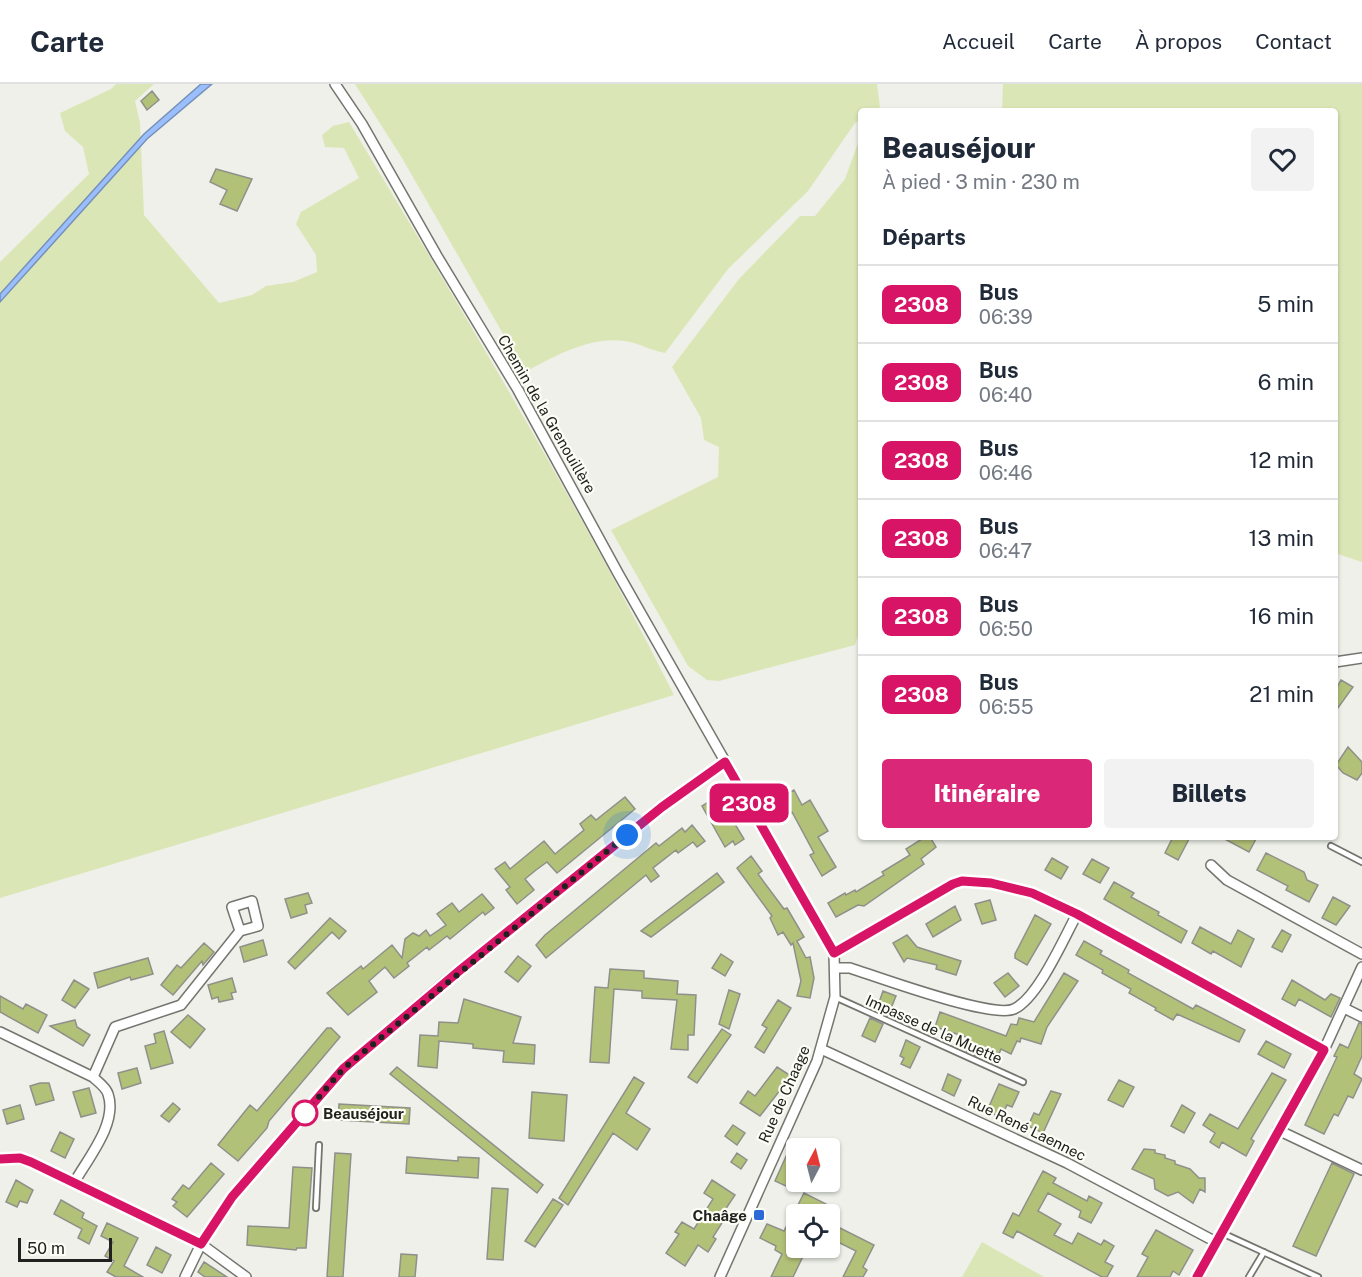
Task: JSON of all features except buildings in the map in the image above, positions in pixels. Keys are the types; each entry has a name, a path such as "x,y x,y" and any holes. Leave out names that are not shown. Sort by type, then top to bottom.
{"street":[{"name":"Chemin de la Grenouillère","path":"336,84 519,390 725,762"},
{"path":"1338,662 1362,658"},
{"name":"Rue de Chaage","path":"720,1277 821,1048 835,997 834,953 725,762"},
{"path":"185,1277 201,1244 232,1197 343,1069 459,971 662,807 725,762"},
{"path":"1210,864 1227,880 1362,954"},
{"path":"834,953 953,884 962,881 991,883 1032,893 1077,914 1324,1050"},
{"path":"835,968 850,968 987,1010 1013,1010 1031,995 1077,914"},
{"path":"93,1077 115,1027 181,1005 240,931"},
{"path":"1197,1277 1324,1050 1362,967"},
{"path":"1344,1008 1362,1017"},
{"path":"0,1032 93,1077 107,1092 110,1108 108,1123 74,1183"},
{"name":"Rue René Laennec","path":"821,1048 1067,1163 1216,1242"},
{"path":"1278,1130 1362,1170"},
{"path":"0,1159 20,1158 31,1162 201,1244 246,1277"}],"lane":[{"path":"1331,846 1362,862"},
{"name":"Impasse de la Muette","path":"835,997 1023,1082"},
{"path":"316,1208 319,1145"},
{"path":"1222,1232 1318,1277"},
{"path":"1249,1277 1264,1252"}],"green space":[{"path":"116,84 154,84 135,101 140,123 144,215 219,303 252,295 266,286 293,282 317,272 316,255 296,224 301,212 359,178 344,148 325,147 322,135 333,126 349,122 557,477 674,695 0,898 0,262 89,174 83,147 65,131 60,113 111,89"},
{"path":"355,84 877,84 880,107 858,108 858,121 808,191 728,269 665,353 634,343 606,340 563,352 525,372 402,158"},
{"path":"1003,84 1362,84 1362,562 1338,554 1338,108 1002,108"},
{"path":"858,143 858,636 855,645 719,681 707,680 688,666 611,530 718,477 719,447 704,440 701,418 672,367 739,279 800,216 815,216 845,179"},
{"path":"982,1242 1044,1277 962,1277"}],"water":[{"path":"201,84 212,84 147,139 0,302 0,294 144,134"}],"bus line":[{"name":"2308","path":"0,1159 20,1158 31,1162 201,1244 232,1197 343,1069 459,971 662,807 725,762 764,826 834,953 953,884 962,881 991,883 1032,893 1077,914 1324,1050 1197,1277"}],"place":[{"name":"Beauséjour","path":"305,1113"},
{"name":"Chaâge","path":"759,1215"}],"route":[{"path":"305,1113 343,1069 459,971 627,835"}]}
